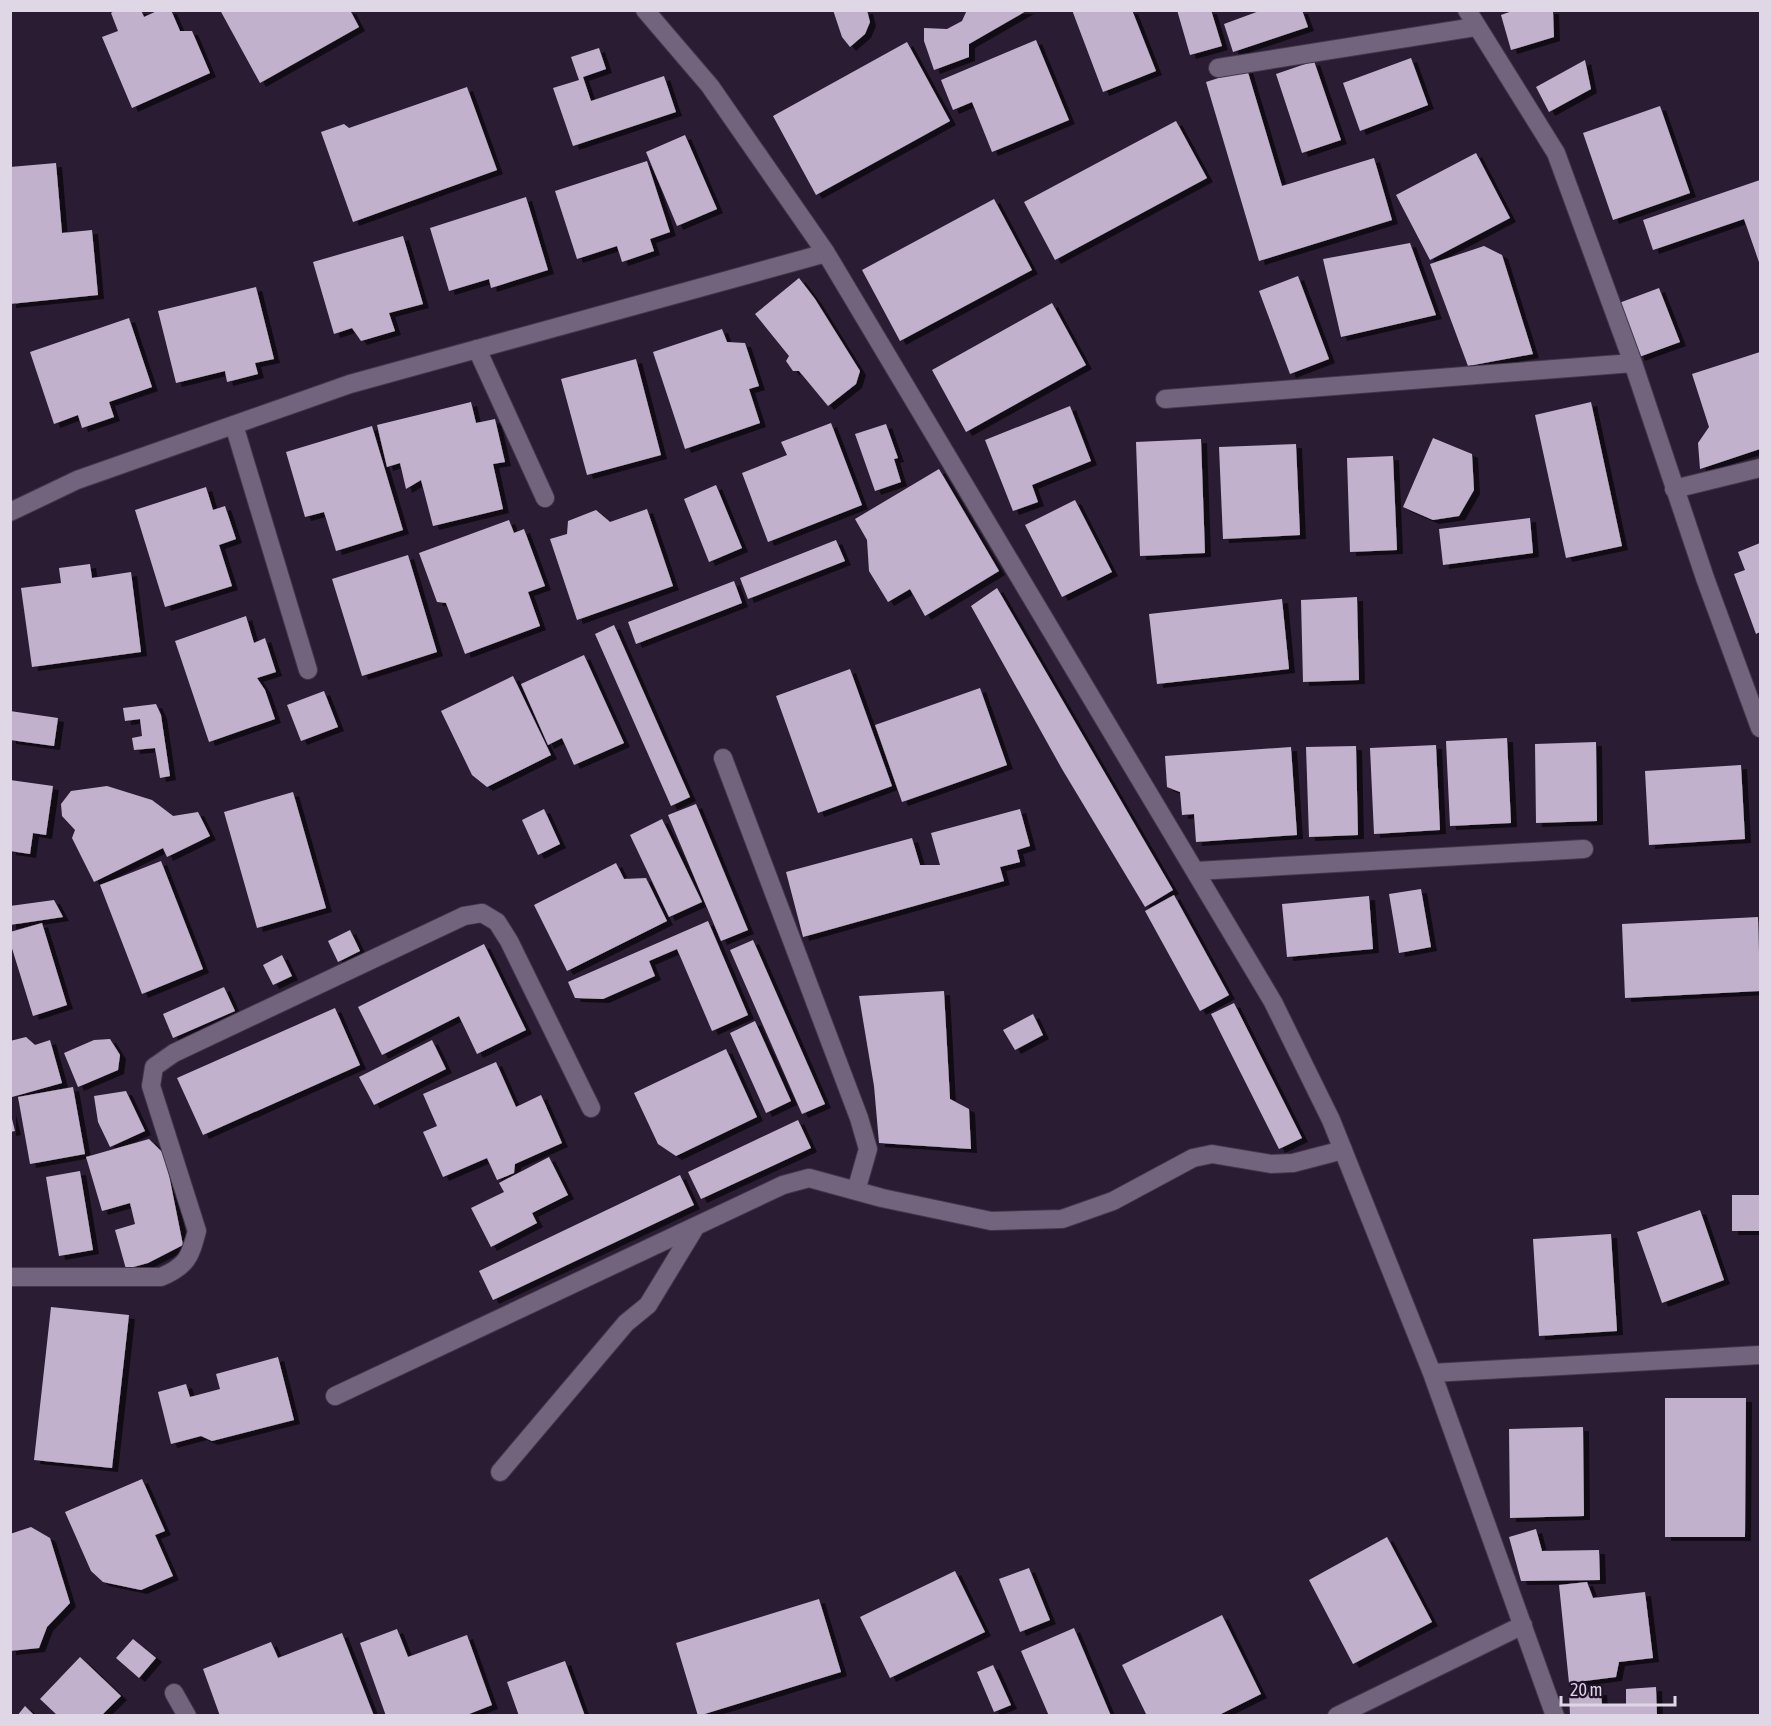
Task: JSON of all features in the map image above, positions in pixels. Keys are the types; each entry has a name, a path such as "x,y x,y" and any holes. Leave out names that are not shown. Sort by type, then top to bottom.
{"street":[{"path":"645,10 716,95 826,253 1273,1002 1343,1150 1432,1373 1555,1716"},
{"path":"1218,68 1471,19 1556,153 1633,363 1674,489 1761,728"},
{"path":"10,512 77,480 350,384 826,253"},
{"path":"477,349 545,498"},
{"path":"1166,399 1633,363"},
{"path":"234,425 308,670"},
{"path":"1674,489 1761,468"},
{"path":"723,758 859,1118 868,1149 855,1191"},
{"path":"1196,871 1584,849"},
{"path":"10,1277 161,1277 179,1269 191,1252 197,1230 186,1189 150,1086 154,1067 174,1053 464,916 482,913 496,922 509,942 591,1108"},
{"path":"335,1396 783,1185 809,1178 855,1191 991,1221 1062,1219 1113,1201 1193,1158 1212,1154 1271,1164 1293,1163 1343,1150"},
{"path":"500,1472 626,1323 648,1305 696,1226"},
{"path":"1432,1373 1761,1355"},
{"path":"1337,1716 1523,1625"},
{"path":"174,1693 187,1716"}],"building":[{"path":"116,10 141,10 144,17 159,10 171,10 180,31 192,31 210,73 132,108 102,37 118,31 111,13"},
{"path":"220,10 350,10 359,27 260,83"},
{"path":"833,10 867,10 870,22 865,34 850,47 842,37"},
{"path":"967,10 1028,10 969,44 969,57 934,70 924,41 924,28 947,29 962,21"},
{"path":"1072,10 1132,10 1156,71 1103,92"},
{"path":"1177,10 1211,10 1222,46 1190,55"},
{"path":"1262,10 1302,10 1308,27 1233,52 1224,24"},
{"path":"1515,10 1553,10 1554,37 1511,50 1501,15"},
{"path":"1036,40 1069,120 992,152 972,102 953,110 941,80"},
{"path":"907,42 950,121 816,195 773,116"},
{"path":"599,48 606,69 583,77 591,101 664,76 676,112 573,146 553,88 579,80 571,57"},
{"path":"1411,58 1428,105 1360,131 1343,83"},
{"path":"1585,60 1591,89 1549,112 1536,87"},
{"path":"1314,61 1341,140 1302,153 1276,74"},
{"path":"1247,69 1282,186 1374,158 1392,220 1259,261 1206,82"},
{"path":"467,87 497,170 353,222 321,132 344,124 349,128"},
{"path":"1660,106 1690,193 1613,220 1583,133"},
{"path":"1176,121 1207,178 1055,260 1024,202"},
{"path":"685,135 717,209 677,226 646,152"},
{"path":"1476,153 1510,218 1430,260 1396,195"},
{"path":"647,161 670,232 650,239 654,251 622,262 617,246 577,259 555,191"},
{"path":"56,163 62,233 92,230 98,295 10,304 10,167"},
{"path":"1760,180 1760,265 1744,219 1653,250 1643,220"},
{"path":"526,197 548,270 491,288 489,279 449,291 430,228"},
{"path":"994,199 1032,270 900,341 862,270"},
{"path":"403,236 423,304 389,313 395,331 361,341 352,328 334,334 313,262"},
{"path":"1410,243 1436,315 1341,337 1323,259"},
{"path":"1484,246 1502,255 1533,354 1468,366 1430,264"},
{"path":"1298,276 1329,359 1290,374 1259,291"},
{"path":"799,278 815,299 860,371 856,384 828,406 799,371 793,371 786,361 789,356 755,314"},
{"path":"256,287 274,359 255,363 258,374 227,382 225,371 176,383 158,311"},
{"path":"1659,288 1680,342 1639,357 1619,303"},
{"path":"1052,303 1086,365 966,432 932,370"},
{"path":"129,318 152,387 109,402 114,417 82,428 78,415 54,424 30,352"},
{"path":"722,329 727,342 745,343 759,386 749,389 760,423 685,449 653,352"},
{"path":"1760,352 1760,449 1700,469 1698,443 1709,427 1692,374"},
{"path":"636,359 661,455 587,475 561,379"},
{"path":"471,402 476,423 495,419 505,462 493,464 503,509 433,526 421,480 406,489 400,463 387,467 377,425"},
{"path":"1591,402 1622,546 1566,558 1535,415"},
{"path":"1070,406 1091,461 1032,485 1038,502 1013,511 985,440"},
{"path":"831,423 862,505 768,542 742,473 787,455 781,442"},
{"path":"886,424 898,458 894,459 901,482 875,491 855,434"},
{"path":"372,426 403,530 336,551 324,512 305,517 286,452"},
{"path":"1433,438 1472,454 1474,490 1459,516 1433,520 1403,507"},
{"path":"1201,439 1205,553 1140,556 1136,442"},
{"path":"1296,444 1300,535 1223,539 1219,447"},
{"path":"1393,456 1397,550 1350,552 1347,458"},
{"path":"939,469 999,571 925,616 910,589 888,602 869,571 867,540 855,519"},
{"path":"716,485 742,548 709,562 684,499"},
{"path":"206,487 213,510 225,506 236,539 219,545 232,586 165,607 135,510"},
{"path":"1075,500 1112,572 1062,597 1025,525"},
{"path":"647,509 673,586 577,620 550,539 567,534 568,521 596,510 610,522"},
{"path":"1530,518 1533,553 1443,565 1439,529"},
{"path":"509,520 514,533 524,529 545,586 528,592 540,626 465,654 446,603 437,602 419,553"},
{"path":"836,540 845,561 748,599 740,578"},
{"path":"1760,543 1760,632 1756,634 1734,574 1745,570 1738,552"},
{"path":"408,555 437,652 362,676 332,579"},
{"path":"90,564 92,578 131,572 141,652 32,667 21,588 61,583 59,568"},
{"path":"734,581 742,603 636,644 628,622"},
{"path":"997,588 1173,890 1145,907 1062,769 971,606"},
{"path":"1357,597 1359,680 1303,682 1301,600"},
{"path":"1282,599 1289,669 1157,684 1149,614"},
{"path":"246,616 254,643 265,638 276,672 257,678 265,690 275,719 209,742 175,641"},
{"path":"614,625 690,797 671,806 595,634"},
{"path":"584,655 624,743 574,765 562,738 548,745 521,684"},
{"path":"850,669 892,786 818,813 776,696"},
{"path":"513,676 551,755 487,787 472,775 441,711"},
{"path":"980,688 1007,765 902,802 875,725"},
{"path":"324,691 338,727 301,741 287,705"},
{"path":"156,704 161,715 170,776 160,778 155,748 134,750 132,738 142,736 140,719 125,721 123,708"},
{"path":"10,711 58,718 54,746 10,740"},
{"path":"1507,738 1511,823 1450,826 1446,741"},
{"path":"1596,742 1597,821 1536,823 1535,744"},
{"path":"1436,745 1440,830 1374,834 1370,748"},
{"path":"1356,746 1358,835 1309,837 1306,747"},
{"path":"1291,747 1297,835 1196,842 1194,814 1182,815 1180,792 1167,787 1165,756"},
{"path":"1741,765 1745,839 1649,845 1645,771"},
{"path":"10,780 53,786 46,835 33,833 30,854 10,851"},
{"path":"107,786 152,800 173,816 198,812 210,836 167,857 163,848 94,882 72,838 75,830 62,816 61,804 71,791"},
{"path":"293,792 326,908 257,928 224,812"},
{"path":"696,804 748,930 721,941 668,815"},
{"path":"544,809 560,844 538,855 522,820"},
{"path":"1020,809 1030,846 1017,850 1020,862 1000,867 1004,881 803,937 786,872 912,838 920,865 940,865 931,833"},
{"path":"662,819 702,902 669,917 630,835"},
{"path":"161,861 203,969 142,994 100,885"},
{"path":"616,863 624,879 646,878 667,921 567,971 534,905"},
{"path":"1421,889 1431,947 1399,953 1389,894"},
{"path":"1174,895 1229,995 1200,1011 1145,911"},
{"path":"1369,896 1373,949 1287,957 1282,904"},
{"path":"54,900 63,917 10,925 10,906"},
{"path":"1758,917 1760,991 1625,998 1622,924"},
{"path":"708,921 748,1015 712,1031 677,949 649,961 655,976 603,999 575,998 568,982"},
{"path":"42,923 67,1005 33,1016 10,942 10,932"},
{"path":"350,930 360,951 338,962 328,941"},
{"path":"753,940 825,1104 802,1114 730,950"},
{"path":"484,944 526,1030 477,1054 459,1016 382,1055 358,1007"},
{"path":"282,955 292,976 273,985 263,965"},
{"path":"224,987 235,1011 173,1038 163,1014"},
{"path":"944,991 950,1099 969,1109 971,1149 879,1143 874,1086 859,996"},
{"path":"1234,1003 1302,1138 1279,1149 1211,1014"},
{"path":"335,1008 360,1065 203,1135 177,1078"},
{"path":"1033,1014 1043,1035 1015,1050 1003,1030"},
{"path":"755,1021 791,1101 766,1113 730,1033"},
{"path":"26,1037 35,1045 50,1040 62,1083 12,1097 10,1041"},
{"path":"110,1039 120,1055 118,1070 78,1087 64,1053 94,1040"},
{"path":"432,1040 446,1069 374,1105 359,1077"},
{"path":"726,1049 757,1117 676,1156 658,1144 634,1093"},
{"path":"496,1062 516,1107 541,1095 562,1143 515,1164 514,1173 497,1180 487,1158 443,1177 423,1132 437,1126 423,1094"},
{"path":"73,1087 85,1154 30,1164 18,1097"},
{"path":"126,1091 145,1131 110,1147 98,1122 94,1096"},
{"path":"10,1111 15,1131 10,1132"},
{"path":"798,1120 811,1148 701,1199 688,1172"},
{"path":"149,1139 165,1155 183,1245 148,1263 126,1269 115,1230 135,1224 130,1203 102,1211 86,1157"},
{"path":"549,1157 568,1195 532,1213 537,1223 491,1247 471,1208 504,1192 499,1183"},
{"path":"80,1171 93,1250 59,1256 46,1177"},
{"path":"680,1175 694,1205 493,1300 479,1271"},
{"path":"1732,1195 1760,1195 1760,1231 1732,1231"},
{"path":"1700,1210 1724,1280 1662,1303 1637,1232"},
{"path":"1611,1234 1617,1331 1539,1336 1533,1239"},
{"path":"51,1307 129,1315 112,1468 34,1460"},
{"path":"278,1357 294,1420 212,1441 201,1436 171,1444 158,1392 186,1384 190,1397 220,1389 216,1374"},
{"path":"1665,1398 1746,1398 1745,1537 1665,1537"},
{"path":"1583,1427 1584,1516 1510,1518 1509,1429"},
{"path":"142,1479 165,1531 155,1535 173,1576 141,1590 103,1582 91,1571 65,1512"},
{"path":"31,1527 50,1538 70,1603 47,1627 39,1648 10,1651 10,1534"},
{"path":"1536,1529 1542,1551 1599,1550 1600,1580 1521,1581 1509,1537"},
{"path":"1387,1537 1432,1622 1353,1664 1309,1580"},
{"path":"1029,1568 1050,1620 1020,1632 999,1579"},
{"path":"955,1571 985,1632 890,1678 860,1617"},
{"path":"1587,1582 1593,1598 1645,1592 1653,1658 1619,1662 1616,1677 1569,1683 1559,1585"},
{"path":"819,1599 841,1672 698,1716 676,1643"},
{"path":"1222,1615 1261,1694 1217,1716 1147,1716 1122,1665"},
{"path":"1074,1628 1111,1716 1049,1716 1021,1651"},
{"path":"397,1629 408,1657 467,1635 492,1705 464,1716 386,1716 360,1643"},
{"path":"342,1633 374,1716 220,1716 203,1669 271,1642 278,1658"},
{"path":"133,1639 156,1658 139,1678 116,1658"},
{"path":"80,1657 121,1696 101,1716 58,1716 40,1699"},
{"path":"565,1661 585,1716 519,1716 507,1682"},
{"path":"993,1665 1011,1705 994,1712 977,1672"},
{"path":"1656,1687 1657,1716 1570,1716 1569,1693 1601,1691 1602,1705 1626,1704 1626,1689"},
{"path":"25,1706 35,1716 17,1716"}]}
